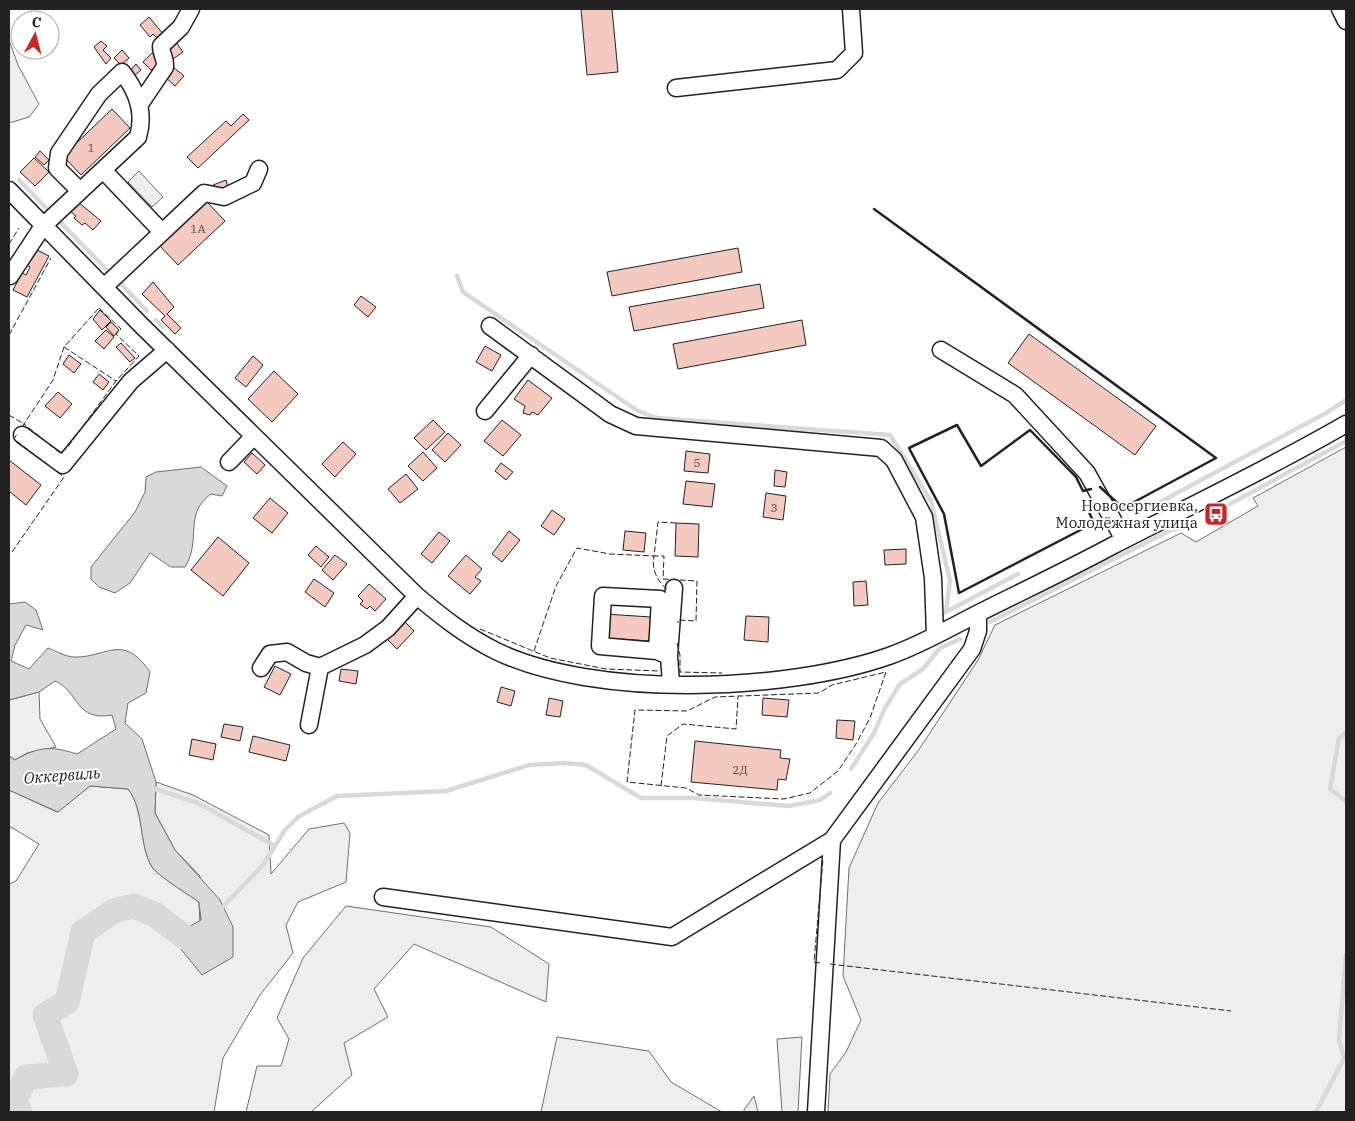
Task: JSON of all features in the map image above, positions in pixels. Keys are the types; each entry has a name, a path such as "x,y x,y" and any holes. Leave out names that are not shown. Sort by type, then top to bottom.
{"street":[{"path":"140,104 165,67 166,61 161,52 161,46 181,27 191,9"},
{"path":"676,88 837,70 854,53 851,9"},
{"path":"1340,9 1346,21"},
{"path":"10,276 43,226 138,137 142,122 140,104 122,72 99,94 59,153 57,168 80,191"},
{"path":"104,287 204,193 224,197 253,183 259,169"},
{"path":"103,170 162,232"},
{"path":"9,190 167,350 417,596 472,638 498,652 526,663 585,677 617,682 765,681 832,672 891,655 936,635 1087,559 1346,424"},
{"path":"490,326 610,414 636,426 881,448 894,460 924,516 932,578 936,635"},
{"path":"22,435 63,465 131,380 167,350"},
{"path":"941,350 1015,395 1087,473 1124,540"},
{"path":"485,411 531,355"},
{"path":"229,462 254,436"},
{"path":"663,653 674,588"},
{"path":"261,668 270,654 287,652 306,663 320,667 365,645 388,628 417,596"},
{"path":"663,653 600,646 603,596 660,599 663,653 671,683"},
{"path":"383,897 672,936 832,840 972,649 978,631 978,614"},
{"path":"308,725 320,667"},
{"path":"816,1112 832,840"}],"shaded area":[{"path":"9,40 10,60 16,60 39,104 29,117 9,123"},
{"path":"139,171 163,197 152,207 128,182"},
{"path":"1346,447 1346,1112 828,1112 830,1074 846,1052 861,1020 843,976 849,868 878,803 918,751 978,660 995,625 1181,533 1196,542 1258,506 1253,498"},
{"path":"39,692 40,719 56,747 27,753 15,760 9,756 9,700"},
{"path":"156,782 193,795 269,835 271,874 309,829 344,823 350,833 346,882 298,902 286,925 293,953 260,995 223,1058 214,1112 9,1112 9,884 16,881 39,844 9,826 9,790 57,812 90,786 128,789 137,807 145,848 152,867 166,880 199,902 202,975 200,876 175,850 155,813"},
{"path":"346,906 491,927 549,964 546,1002 414,944 374,989 388,1017 344,1043 352,1075 311,1112 246,1112 257,1066 281,1066 289,1039 277,1018 303,958"},
{"path":"557,1037 649,1051 671,1082 722,1112 541,1112"},
{"path":"802,1037 798,1112 782,1112 777,1039"},
{"path":"754,1096 758,1112 744,1112 744,1110"}],"water":[{"path":"201,467 227,486 222,496 211,494 198,510 190,557 185,567 171,567 150,553 130,583 115,593 99,587 91,579 91,567 135,512 145,492 146,477 156,472"},
{"path":"25,602 36,610 43,630 26,625 15,645 11,661 29,669 48,648 71,657 123,650 140,660 150,672 146,693 128,703 125,723 142,739 156,782 155,813 175,850 220,900 233,927 233,957 202,975 171,937 201,920 199,902 152,867 145,848 137,807 128,789 90,786 58,812 9,790 9,756 15,760 31,752 46,749 77,754 116,729 112,715 100,716 84,710 63,686 55,681 39,692 9,700 9,604"}],"building":[{"path":"581,9 612,9 618,72 587,75"},
{"path":"149,17 164,35 158,39 153,34 150,37 140,25"},
{"path":"101,41 107,46 103,50 111,58 106,64 94,47"},
{"path":"176,42 183,52 173,59 166,49"},
{"path":"122,50 129,58 121,65 114,58"},
{"path":"152,53 162,64 151,70 143,62"},
{"path":"136,64 141,70 134,76 130,71"},
{"path":"173,67 184,76 175,86 165,77"},
{"path":"112,109 130,128 81,175 63,156"},
{"path":"243,114 249,120 198,168 187,157 226,121 231,126"},
{"path":"40,151 49,160 44,165 35,157"},
{"path":"34,158 49,172 35,186 20,172"},
{"path":"226,180 228,188 216,192 213,185"},
{"path":"78,202 101,221 93,230 85,223 82,225 74,218 76,216 70,211"},
{"path":"207,202 225,221 178,265 160,246"},
{"path":"33,248 49,256 27,297 13,290 22,273 26,275 30,267 25,264"},
{"path":"738,248 742,272 612,296 607,272"},
{"path":"153,282 174,307 167,314 181,328 175,334 161,320 165,316 142,294"},
{"path":"760,284 764,308 634,331 629,307"},
{"path":"361,296 376,307 368,317 354,305"},
{"path":"100,310 111,321 102,330 93,319"},
{"path":"802,320 806,345 678,369 673,344"},
{"path":"111,322 119,330 114,336 106,327"},
{"path":"106,330 114,337 104,349 95,341"},
{"path":"1029,334 1156,426 1135,455 1008,363"},
{"path":"121,343 135,358 130,362 116,347"},
{"path":"485,346 501,355 492,371 476,362"},
{"path":"69,355 81,364 74,373 63,364"},
{"path":"253,356 263,365 246,387 235,378"},
{"path":"274,371 298,394 272,422 248,399"},
{"path":"99,374 109,382 103,390 93,382"},
{"path":"528,380 552,398 538,415 532,412 530,415 523,413 525,406 514,399"},
{"path":"58,392 72,404 60,418 45,406"},
{"path":"433,420 445,432 426,450 414,438"},
{"path":"502,420 521,435 503,456 484,441"},
{"path":"448,433 461,445 445,462 432,450"},
{"path":"343,442 356,454 335,477 322,464"},
{"path":"686,451 710,454 708,473 684,471"},
{"path":"423,452 437,468 423,481 408,466"},
{"path":"252,453 265,465 257,474 244,462"},
{"path":"9,460 41,485 26,505 9,491"},
{"path":"501,463 513,472 506,480 495,471"},
{"path":"775,470 787,472 785,487 774,486"},
{"path":"406,474 418,489 400,503 388,489"},
{"path":"686,481 715,484 712,507 683,504"},
{"path":"766,493 786,496 783,520 763,517"},
{"path":"270,498 288,513 272,533 253,518"},
{"path":"552,510 565,519 554,535 541,526"},
{"path":"676,523 699,524 698,557 675,556"},
{"path":"509,531 520,540 502,562 492,554"},
{"path":"625,531 646,533 644,552 623,550"},
{"path":"439,532 450,541 432,563 421,554"},
{"path":"218,537 249,563 223,596 191,570"},
{"path":"316,546 329,557 321,567 308,555"},
{"path":"906,549 906,564 885,565 884,550"},
{"path":"335,555 347,564 333,580 322,570"},
{"path":"466,555 482,569 475,577 481,581 470,594 448,576"},
{"path":"314,579 334,593 325,607 305,592"},
{"path":"866,581 868,605 854,606 853,582"},
{"path":"369,584 386,599 375,611 370,606 367,609 360,604 363,601 358,596"},
{"path":"605,614 651,617 649,641 604,638"},
{"path":"746,616 769,617 768,642 744,640"},
{"path":"403,620 414,631 397,649 385,637"},
{"path":"275,666 291,674 280,695 264,687"},
{"path":"341,669 358,671 356,684 339,681"},
{"path":"501,687 515,691 511,706 497,702"},
{"path":"549,698 563,701 560,717 546,715"},
{"path":"763,698 789,700 787,717 762,715"},
{"path":"837,720 855,721 853,740 836,738"},
{"path":"224,724 243,727 240,741 221,737"},
{"path":"253,736 290,745 286,761 249,752"},
{"path":"192,739 216,744 213,760 189,755"},
{"path":"695,741 781,750 780,758 790,759 786,780 778,779 777,790 691,782"}],"waterway":[{"path":"19,180 48,210"},
{"path":"60,222 110,273"},
{"path":"457,276 463,292 638,411 657,418 890,435 931,501 950,581 946,612"},
{"path":"121,284 147,311"},
{"path":"156,320 163,327"},
{"path":"1149,508 1326,413 1346,400"},
{"path":"1230,504 1346,441"},
{"path":"990,622 1171,530 1188,526"},
{"path":"942,614 1018,574"},
{"path":"851,769 874,733 885,708 900,684 923,669 940,648 960,639"},
{"path":"1346,733 1339,738 1330,789 1346,801"},
{"path":"220,910 263,865 285,830 298,817 337,796 446,791 529,765 565,763 586,765 641,798 693,798 789,806 820,800 830,793"},
{"path":"150,787 198,803 275,846"},
{"name":"Оккервиль","path":"20,1112 15,1100 26,1077 66,1074 45,1015 67,1002 83,932 114,911 133,906 154,914 186,938 203,946 207,941"},
{"path":"1316,1112 1344,1058 1339,1040 1346,955"}],"fence":[{"path":"9,244 19,228"},
{"path":"9,335 51,258"},
{"path":"99,308 121,329 116,334 139,356 116,381 67,448 60,453 24,424 53,380 64,347 99,308"},
{"path":"64,347 116,381"},
{"path":"9,415 24,424 23,426"},
{"path":"12,552 64,477 14,439 17,434"},
{"path":"676,523 658,522 654,556 664,556 663,579 697,581 696,621 678,620 678,623"},
{"path":"534,651 556,586 577,548 610,554 654,556 653,561 656,575 661,584 668,590"},
{"path":"480,629 550,658 606,669 660,671"},
{"path":"677,643 680,655 680,672 722,673"},
{"path":"886,672 870,718 856,744 838,771 810,793 784,799 699,795 686,788 627,782 635,710 687,711 715,697 819,693 832,685 886,672"},
{"path":"661,786 667,736 683,724 736,729 738,697"},
{"path":"820,963 814,962 823,859"},
{"path":"830,964 1231,1011"}],"wall":[{"path":"874,209 1216,458 1123,508 1100,487"},
{"path":"1088,510 1094,523 959,593 944,514 909,448 957,425 981,466 1030,430 1076,477 1083,491 1091,489"}],"place":[{"name":"Новосергиевка, Молодёжная улица","path":"1216,514"}]}
